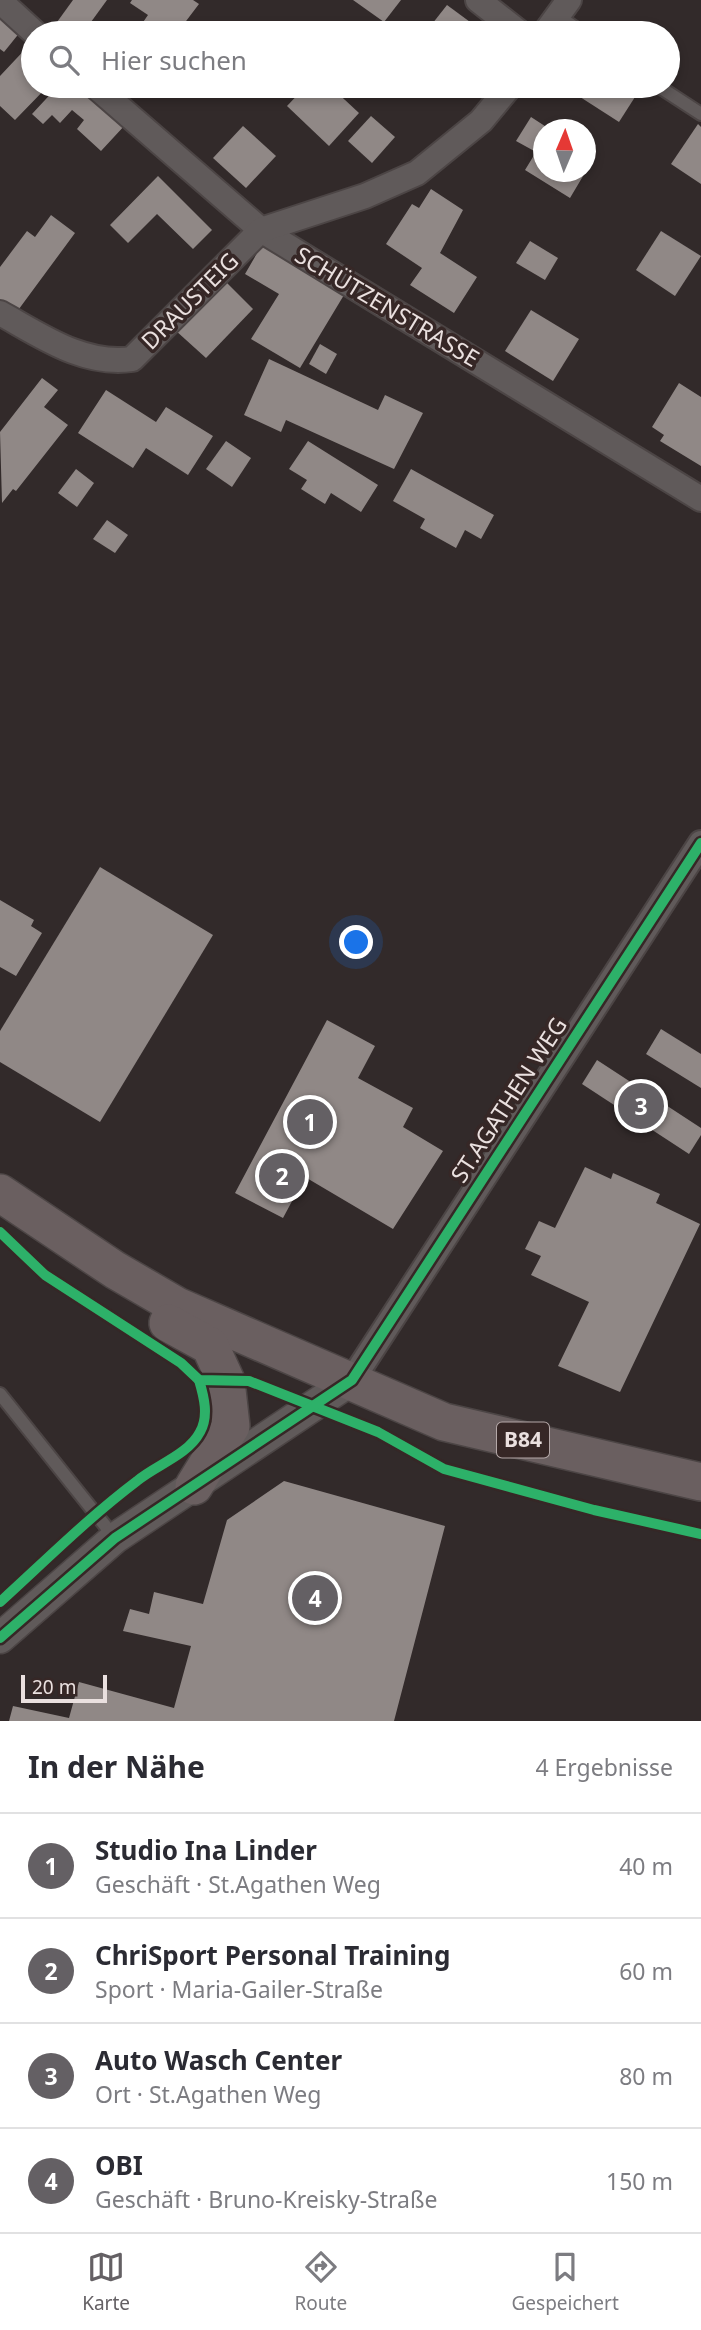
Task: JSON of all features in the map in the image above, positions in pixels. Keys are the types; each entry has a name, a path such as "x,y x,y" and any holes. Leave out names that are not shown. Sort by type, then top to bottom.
{"main road":[{"name":"B84","path":"0,1193 177,1306 444,1422 701,1482"},
{"path":"74,1242 85,1275 210,1346 226,1381 231,1426 194,1486"}],"street":[{"path":"478,0 505,21"},
{"path":"0,1 22,21"},
{"name":"SCHÜTZENSTRASSE","path":"109,98 261,230 701,499"},
{"path":"261,230 365,196 417,173 481,121 500,98"},
{"name":"DRAUSTEIG","path":"0,313 65,349 114,362 132,359 261,230"},
{"name":"ST.AGATHEN WEG","path":"352,1380 701,843"},
{"path":"0,1638 115,1538 352,1380"}],"lane":[{"path":"676,98 701,114"},
{"path":"0,1394 115,1538"}],"building":[{"path":"73,0 107,0 92,21 58,21"},
{"path":"132,0 193,0 199,4 186,21 144,21 148,15 130,3"},
{"path":"353,0 401,0 383,21"},
{"path":"447,5 469,21 434,21"},
{"path":"0,13 21,31 4,52 0,49"},
{"path":"21,54 21,98 36,98 15,120 0,106 0,76"},
{"path":"47,98 97,98 126,124 101,151 77,129 84,120 72,110 60,123 52,115 43,124 32,114"},
{"path":"295,98 343,98 359,113 329,146 287,106"},
{"path":"582,98 634,98 619,122"},
{"path":"371,116 395,137 372,163 348,141"},
{"path":"531,117 534,119 533,150 516,141"},
{"path":"698,124 701,127 701,184 671,164"},
{"path":"243,126 276,156 246,188 213,158"},
{"path":"533,157 533,175 525,170"},
{"path":"158,176 212,230 193,249 157,214 128,243 110,225"},
{"path":"544,182 579,182 570,198"},
{"path":"431,189 463,210 440,253 477,277 454,313 410,285 422,268 386,244 412,204 419,208"},
{"path":"51,215 75,233 16,313 0,301 0,267 27,231 35,237"},
{"path":"661,231 701,256 675,296 636,270"},
{"path":"264,241 347,290 300,368 251,339 279,294 245,274"},
{"path":"530,241 558,258 545,280 516,263"},
{"path":"223,279 253,309 206,358 175,330"},
{"path":"531,310 579,339 553,381 505,351"},
{"path":"320,344 337,354 326,374 309,364"},
{"path":"269,359 378,410 385,395 423,413 394,469 286,420 281,432 244,415"},
{"path":"42,378 58,390 44,407 68,425 16,491 13,489 2,503 0,432"},
{"path":"679,383 701,397 701,466 660,441 664,435 652,427"},
{"path":"106,390 156,422 166,407 213,436 188,475 146,448 133,468 78,433"},
{"path":"226,441 251,458 232,487 206,469"},
{"path":"308,441 378,485 361,512 331,493 325,504 301,489 307,480 289,469"},
{"path":"76,469 94,483 77,507 58,493"},
{"path":"411,469 494,515 481,539 465,530 456,548 420,528 425,519 393,501"},
{"path":"107,520 128,535 115,553 93,539"},
{"path":"100,867 213,935 100,1122 0,1062 0,1031"},
{"path":"0,900 34,920 31,926 42,933 16,976 0,967"},
{"path":"327,1020 375,1046 358,1078 413,1108 403,1127 443,1151 393,1229 305,1177 283,1218 235,1193"},
{"path":"661,1029 701,1054 701,1088 646,1054"},
{"path":"597,1060 701,1128 701,1135 689,1154 582,1084"},
{"path":"585,1167 611,1179 613,1173 660,1194 656,1203 700,1224 620,1392 558,1366 589,1302 531,1275 541,1256 525,1249 539,1221 555,1228"},
{"path":"284,1481 445,1526 394,1721 9,1721 13,1706 69,1718 79,1682 174,1708 191,1646 123,1631 130,1609 149,1614 154,1592 203,1604 227,1520"}],"cycle path":[{"path":"0,1638 115,1538 352,1380 701,843"},
{"path":"0,1232 45,1275 181,1363 199,1380 249,1381 378,1432 444,1469 594,1510 701,1534"},
{"path":"0,1602 101,1510 195,1440 203,1426 205,1413 199,1380"}],"place":[{"name":"Auto Wasch Center","path":"641,1106"},
{"name":"Studio Ina Linder","path":"310,1122"},
{"name":"ChriSport Personal Training","path":"282,1176"},
{"name":"OBI","path":"315,1598"}]}
